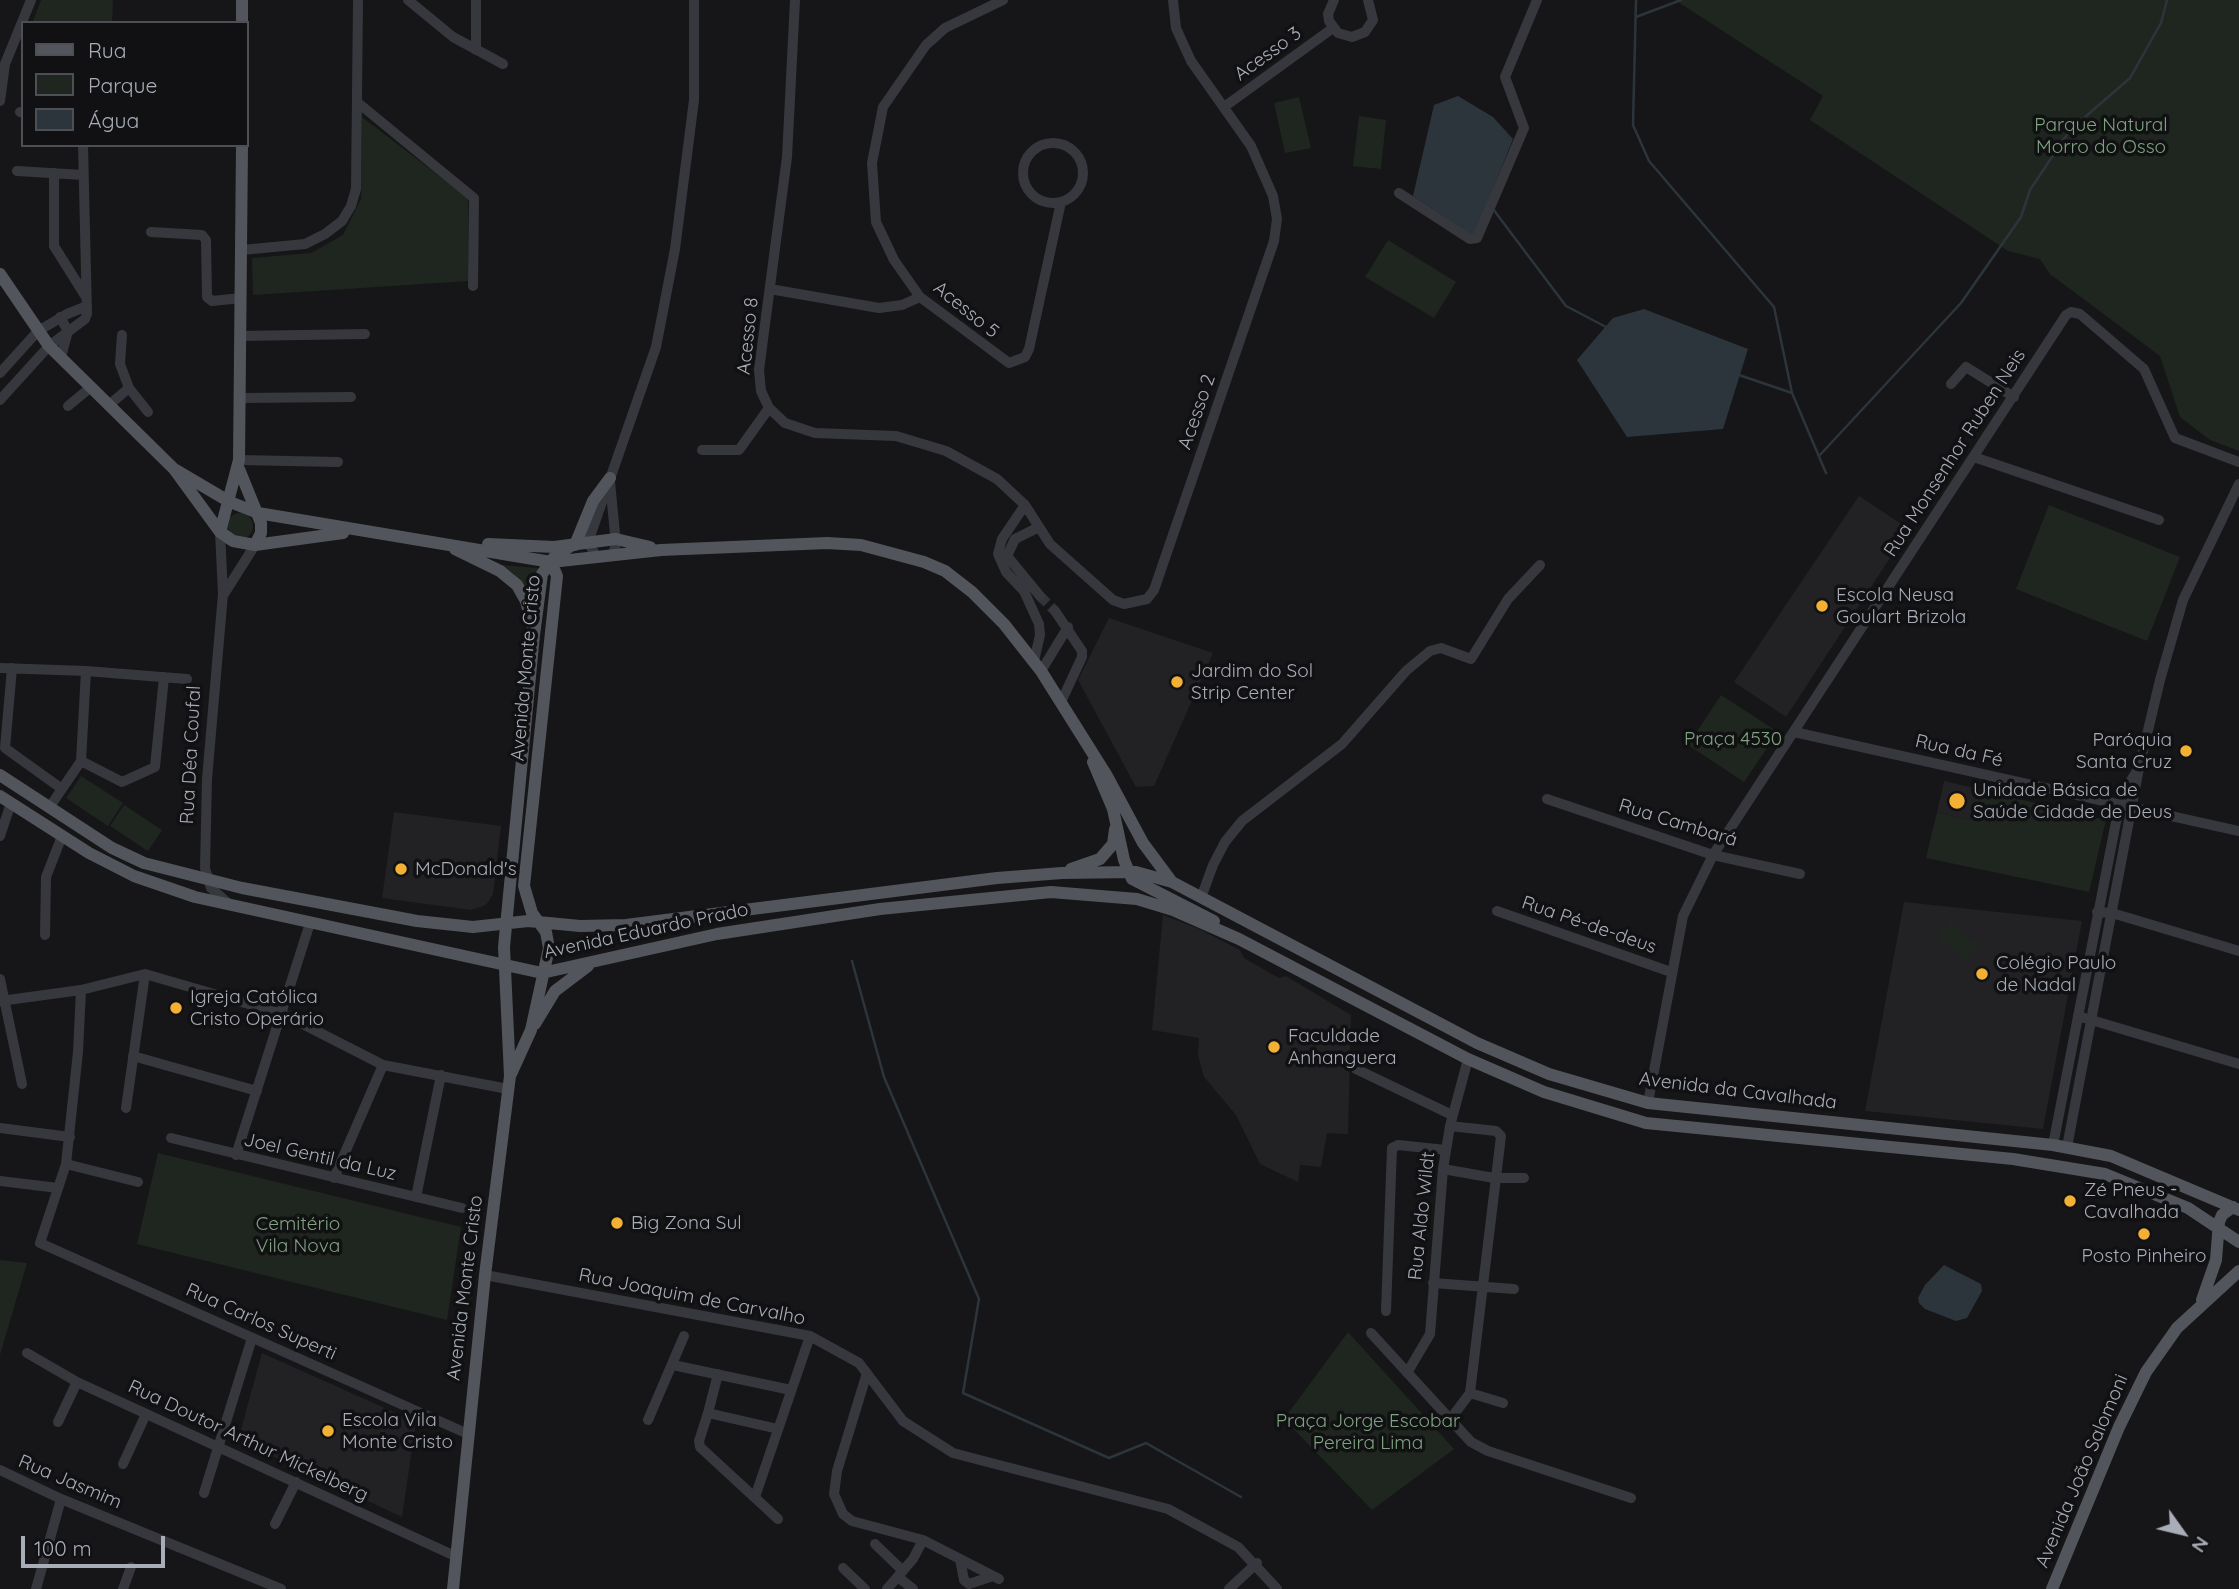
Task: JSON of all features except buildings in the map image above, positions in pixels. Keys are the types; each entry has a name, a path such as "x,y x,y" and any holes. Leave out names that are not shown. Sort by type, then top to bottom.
{"main road":[{"path":"242,0 242,21"},
{"name":"Rua Déa Coufal","path":"220,532 238,469 242,147"},
{"name":"Avenida da Cavalhada","path":"0,274 49,346 174,469 220,532 233,541 255,545 354,531"},
{"name":"Avenida da Cavalhada","path":"174,469 230,502 258,513 551,562 660,550 827,543 861,545 892,551 945,571 972,592 1004,624 1061,702 1107,776 1143,843 1172,882 1477,1043 1549,1074 1648,1103 2060,1146 2111,1156 2236,1209"},
{"path":"203,487 217,487 238,469"},
{"name":"Rua Déa Coufal","path":"238,469 258,513 261,533 255,545"},
{"path":"494,544 534,553 551,562 578,544 593,501 610,478"},
{"name":"Avenida da Cavalhada","path":"442,543 578,544 615,539 660,550"},
{"path":"442,543 500,571 517,585 526,601 534,635"},
{"name":"Avenida Monte Cristo","path":"453,1589 485,1275 509,1082 507,966 504,947 534,635 542,574 551,562 557,576 524,886 529,905 541,923 549,948 531,1030 509,1082"},
{"name":"Avenida da Cavalhada","path":"1090,752 1115,821 1128,872"},
{"name":"Avenida Eduardo Prado","path":"0,775 112,848 144,863 207,880 381,916 473,926 541,923 626,925 998,878 1062,873 1128,872 1155,875 1172,882"},
{"name":"Avenida Eduardo Prado","path":"6,799 62,836 134,876 232,907 542,973 717,934 880,909 1051,892 1137,899 1173,910 1239,939"},
{"path":"1062,873 1100,859 1113,844 1115,821"},
{"path":"1128,872 1142,886 1183,902 1239,939"},
{"name":"Avenida da Cavalhada","path":"1239,939 1468,1059 1544,1092 1646,1123 2013,1159 2105,1174 2188,1208 2239,1242"},
{"path":"1262,951 1315,972 1321,970 1323,963"},
{"path":"531,1030 555,991 590,964"},
{"path":"1346,995 1364,991 1412,1009"},
{"path":"2218,1228 2222,1215 2236,1209"},
{"name":"Avenida João Salomoni","path":"2201,1304 2217,1260 2218,1228"},
{"name":"Avenida João Salomoni","path":"2052,1589 2137,1390 2177,1328 2239,1271"}],"street":[{"path":"22,21 31,0"},
{"path":"242,250 305,244 342,221 351,206 356,189 358,0"},
{"path":"408,0 453,37 503,64"},
{"path":"476,0 476,50"},
{"path":"613,554 615,539 610,478 656,347 675,248 694,100 694,0"},
{"name":"Acesso 8","path":"769,408 761,391 759,370 787,157 795,0"},
{"name":"Acesso 5","path":"1003,0 946,28 926,45 883,107 872,163 876,222 894,260 920,297 1002,361 1017,362 1025,357 1061,202"},
{"name":"Acesso 2","path":"1037,528 1050,544 1113,600 1135,603 1147,599 1154,590 1274,241 1277,219 1273,196 1251,146 1191,61 1176,28 1173,0"},
{"path":"1334,0 1328,14 1333,28 1352,37 1365,32 1374,13 1368,0"},
{"path":"1399,193 1470,239 1477,238 1523,129 1505,77 1537,0"},
{"path":"0,101 5,64 21,25"},
{"name":"Acesso 3","path":"1224,107 1333,28"},
{"path":"356,102 474,198 473,286"},
{"path":"1044,145 1063,145 1071,150 1081,165 1083,174 1076,191 1061,202 1051,203 1032,195 1023,177 1027,157 1044,145"},
{"path":"0,400 49,346 85,319 87,302 83,147"},
{"path":"17,171 83,176"},
{"path":"54,173 54,246 87,302"},
{"path":"151,232 202,235 206,240 207,297 212,301 241,298"},
{"path":"771,289 879,308 902,305 920,297"},
{"path":"0,373 38,331 87,302"},
{"name":"Rua Monsenhor Ruben Neis","path":"1648,1103 1683,916 1713,855 2062,320 2071,312 2080,314 2144,369 2175,438 2239,462"},
{"path":"60,317 68,331 61,357"},
{"path":"240,336 365,334"},
{"path":"122,335 120,364 129,388 148,412"},
{"path":"1951,384 1966,367 2014,397"},
{"path":"68,406 90,387"},
{"path":"109,405 129,388"},
{"path":"239,398 351,397"},
{"path":"702,450 739,450 769,408 785,422 815,433 896,436 946,451 996,479 1025,505 1037,528 1015,539 1007,556 1040,596"},
{"path":"1974,457 2159,520"},
{"path":"238,469 338,462"},
{"path":"2060,1146 2092,1019 2139,768 2183,600 2239,484"},
{"path":"1025,505 1002,539 998,554 1006,572 1024,591 1039,624 1037,666"},
{"name":"Rua Déa Coufal","path":"207,880 207,779 223,594 220,532"},
{"path":"578,544 596,556"},
{"name":"Rua Déa Coufal","path":"223,594 255,545"},
{"path":"1202,898 1213,865 1225,842 1242,821 1342,744 1406,671 1430,651 1441,648 1471,659 1508,599 1540,565"},
{"path":"1055,611 1079,644 1082,657 1061,702"},
{"path":"1037,666 1068,627"},
{"path":"0,668 187,679"},
{"path":"12,668 5,748 60,791"},
{"path":"49,808 81,761 86,671"},
{"path":"81,761 122,782 155,767 164,677"},
{"name":"Rua da Fé","path":"1794,732 2239,831"},
{"path":"2060,1146 2078,1017 2097,912 2120,805 2139,768"},
{"path":"0,836 6,799"},
{"name":"Rua Cambará","path":"1547,799 1713,855 1800,874"},
{"path":"45,935 46,877 62,836"},
{"path":"207,880 232,907"},
{"name":"Rua Pé-de-deus","path":"1497,911 1671,972"},
{"path":"2097,912 2112,913 2239,951"},
{"path":"236,1155 310,923"},
{"path":"126,1108 145,974"},
{"path":"2,1001 81,990 145,974 283,1014 383,1065 441,1075 509,1082"},
{"path":"0,979 2,1001 22,1084"},
{"path":"0,1181 58,1188 66,1164 70,1137 81,990"},
{"path":"2078,1017 2239,1064"},
{"path":"133,1056 257,1091"},
{"name":"Rua Aldo Wildt","path":"1407,1373 1430,1335 1443,1169 1451,1120 1468,1059"},
{"path":"334,1178 383,1065"},
{"path":"1356,1069 1451,1120 1500,1134 1470,1393 1449,1421"},
{"path":"416,1197 441,1075"},
{"path":"0,1128 70,1137"},
{"name":"Joel Gentil da Luz","path":"170,1138 462,1208"},
{"path":"1386,1311 1392,1148 1398,1145 1446,1150"},
{"path":"66,1164 138,1182"},
{"path":"1443,1169 1494,1178 1524,1178"},
{"name":"Rua Carlos Superti","path":"58,1188 40,1243 468,1434"},
{"name":"Rua Joaquim de Carvalho","path":"485,1275 810,1336 859,1363 903,1420 953,1453 1168,1509 1238,1547 1257,1563 1277,1589"},
{"path":"1433,1283 1481,1284 1514,1289"},
{"path":"1371,1333 1471,1442 1488,1451 1631,1498"},
{"path":"648,1420 684,1336"},
{"path":"755,1497 810,1336"},
{"path":"204,1493 252,1338"},
{"name":"Rua Doutor Arthur Mickelberg","path":"27,1353 77,1382 457,1557"},
{"path":"673,1364 791,1390"},
{"path":"867,1373 837,1471 834,1494 843,1514 852,1521 923,1540 996,1577 969,1584 964,1580 960,1559"},
{"path":"718,1374 699,1441 701,1447 778,1519"},
{"path":"58,1422 77,1382"},
{"path":"1470,1393 1503,1403"},
{"path":"708,1413 778,1429"},
{"path":"123,1464 146,1414"},
{"name":"Rua Jasmim","path":"0,1470 61,1499 281,1589"},
{"path":"275,1524 296,1482"},
{"path":"36,1589 61,1499"},
{"path":"887,1589 901,1574 923,1540"},
{"path":"875,1544 912,1589"},
{"path":"1229,1589 1257,1563"},
{"path":"123,1589 131,1567"},
{"path":"843,1568 865,1589"}],"shaded area":[{"name":"Escola Neusa Goulart Brizola","path":"1859,496 1909,529 1786,717 1734,682"},
{"path":"1109,618 1213,653 1154,786 1136,787 1078,680"},
{"name":"Unidade Básica de Saúde Cidade de Deus","path":"1944,781 1978,789 1970,820 1937,812"},
{"path":"394,812 501,826 493,894 486,905 471,910 382,898"},
{"name":"Colégio Paulo de Nadal","path":"1904,902 2082,921 2043,1129 1865,1111"},
{"name":"Faculdade Anhanguera","path":"1163,915 1197,928 1240,950 1244,958 1279,978 1286,976 1351,1015 1348,1134 1327,1133 1321,1167 1300,1165 1298,1182 1260,1164 1236,1115 1204,1077 1198,1055 1199,1038 1152,1030"},
{"name":"Escola Vila Monte Cristo","path":"262,1353 416,1422 402,1517 238,1440"}],"green space":[{"path":"41,0 113,0 112,21 33,21"},
{"name":"Parque Natural Morro do Osso","path":"1675,0 2239,0 2239,451 2210,440 2180,417 2160,356 2050,274 2040,259 2008,251 1810,120 1823,96"},
{"path":"1299,97 1311,148 1285,153 1274,103"},
{"path":"1359,116 1386,120 1381,169 1353,166"},
{"path":"362,117 468,198 469,281 253,295 252,258 311,253 343,235 361,199"},
{"path":"1388,240 1456,282 1434,318 1365,277"},
{"path":"2049,505 2180,557 2147,641 2016,589"},
{"path":"240,513 249,517 253,526 249,535 240,539 231,535 227,526 231,517"},
{"path":"500,565 538,568 534,603 514,574"},
{"name":"Praça 4530","path":"1721,695 1778,732 1744,782 1688,745"},
{"path":"81,776 123,803 108,826 66,798"},
{"path":"1978,789 2106,820 2089,892 1926,858 1937,812 1970,820"},
{"path":"124,805 162,830 148,851 110,826"},
{"path":"1950,921 1979,946 1965,961 1937,937"},
{"name":"Cemitério Vila Nova","path":"158,1153 461,1227 447,1320 137,1244"},
{"path":"0,1260 27,1263 0,1355"},
{"name":"Praça Jorge Escobar Pereira Lima","path":"1348,1332 1454,1449 1372,1510 1284,1419"}],"water":[{"path":"1458,96 1493,117 1513,139 1474,236 1413,196 1434,105"},
{"path":"1644,309 1748,349 1723,429 1627,437 1577,360 1613,318"},
{"path":"1944,1265 1981,1284 1982,1291 1967,1318 1956,1321 1925,1309 1919,1303 1918,1298 1925,1285"}],"waterway":[{"path":"1636,0 1633,125 1649,161 1774,307 1792,393 1826,473"},
{"path":"1636,17 1681,0"},
{"path":"1819,456 1961,303 2021,217 2030,190 2070,130 2130,78 2161,23 2167,0"},
{"path":"1493,209 1566,306 1608,328"},
{"path":"1739,375 1792,393"},
{"path":"852,961 884,1077 979,1299 963,1393 1109,1458 1146,1443 1241,1497"}],"tunnel":[{"path":"1040,596 1055,611"}],"place":[{"name":"Escola Neusa Goulart Brizola","path":"1822,606"},
{"name":"Jardim do Sol Strip Center","path":"1177,682"},
{"name":"Paróquia Santa Cruz","path":"2186,751"},
{"name":"Unidade Básica de Saúde Cidade de Deus","path":"1957,801"},
{"name":"McDonald's","path":"401,869"},
{"name":"Colégio Paulo de Nadal","path":"1982,974"},
{"name":"Igreja Católica Cristo Operário","path":"176,1008"},
{"name":"Faculdade Anhanguera","path":"1274,1047"},
{"name":"Zé Pneus - Cavalhada","path":"2070,1201"},
{"name":"Big Zona Sul","path":"617,1223"},
{"name":"Posto Pinheiro","path":"2144,1234"},
{"name":"Escola Vila Monte Cristo","path":"328,1431"}]}
